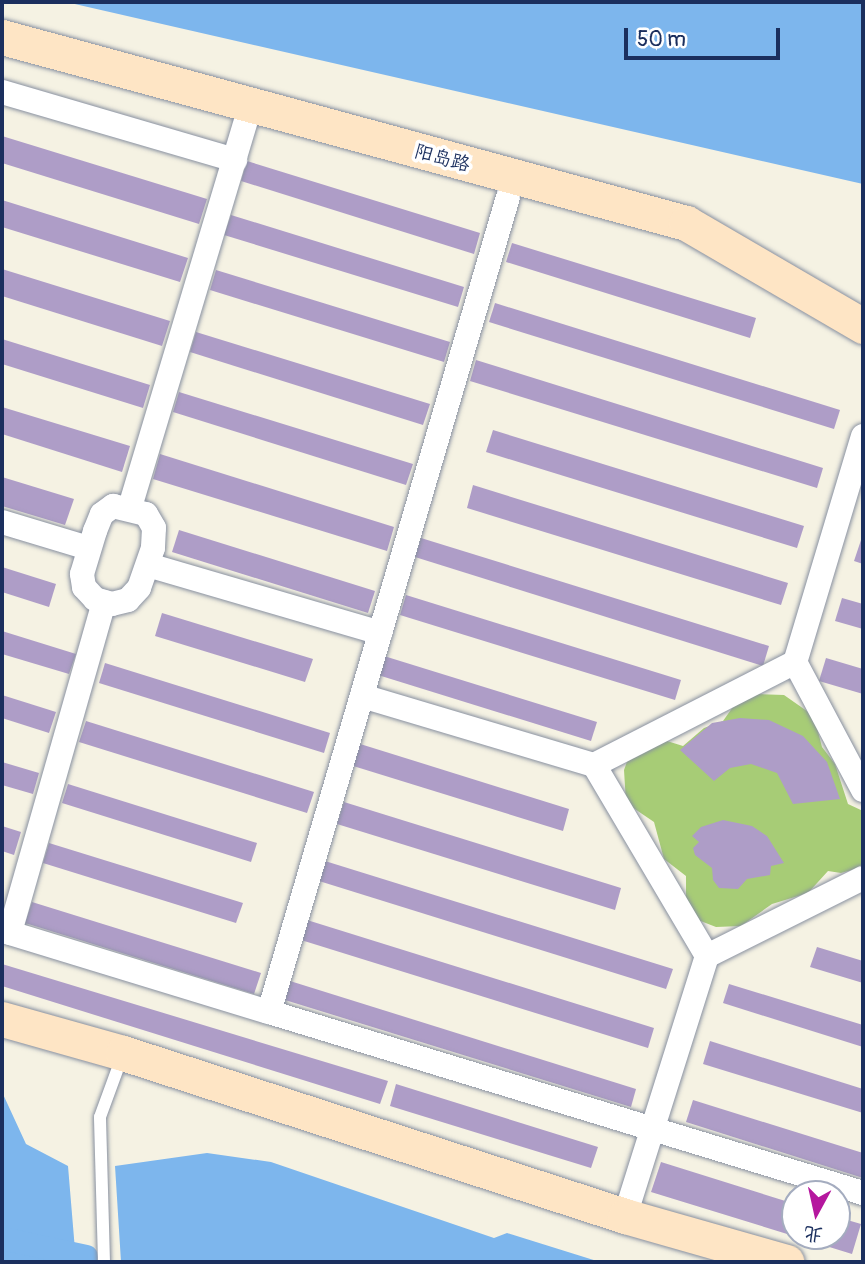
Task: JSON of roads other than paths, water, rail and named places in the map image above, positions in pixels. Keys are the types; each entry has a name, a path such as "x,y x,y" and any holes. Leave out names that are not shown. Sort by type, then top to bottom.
{"main road":[{"name":"阳岛路","path":"2,37 250,108 686,223 863,326"},
{"path":"2,1020 123,1053 625,1216 787,1262"}],"street":[{"path":"2,92 235,160"},
{"path":"131,507 250,108"},
{"path":"269,1012 508,197"},
{"path":"863,436 796,662 863,790"},
{"path":"113,506 131,507 145,514 153,528 148,565 128,600 104,602 83,587 88,548 102,514 113,506"},
{"path":"2,522 88,548"},
{"path":"148,565 380,633"},
{"path":"104,602 10,933 863,1193"},
{"path":"594,765 796,662"},
{"path":"362,695 594,765 708,956"},
{"path":"625,1216 708,956 863,878"}],"lane":[{"path":"104,1262 100,1117 123,1053"}],"water":[{"path":"66,2 863,2 863,184"},
{"path":"2,1092 26,1144 68,1166 76,1262 2,1262"},
{"path":"207,1153 271,1162 494,1238 507,1233 600,1262 121,1262 115,1166"}],"waterway":[{"path":"2,1238 86,1256"}]}
